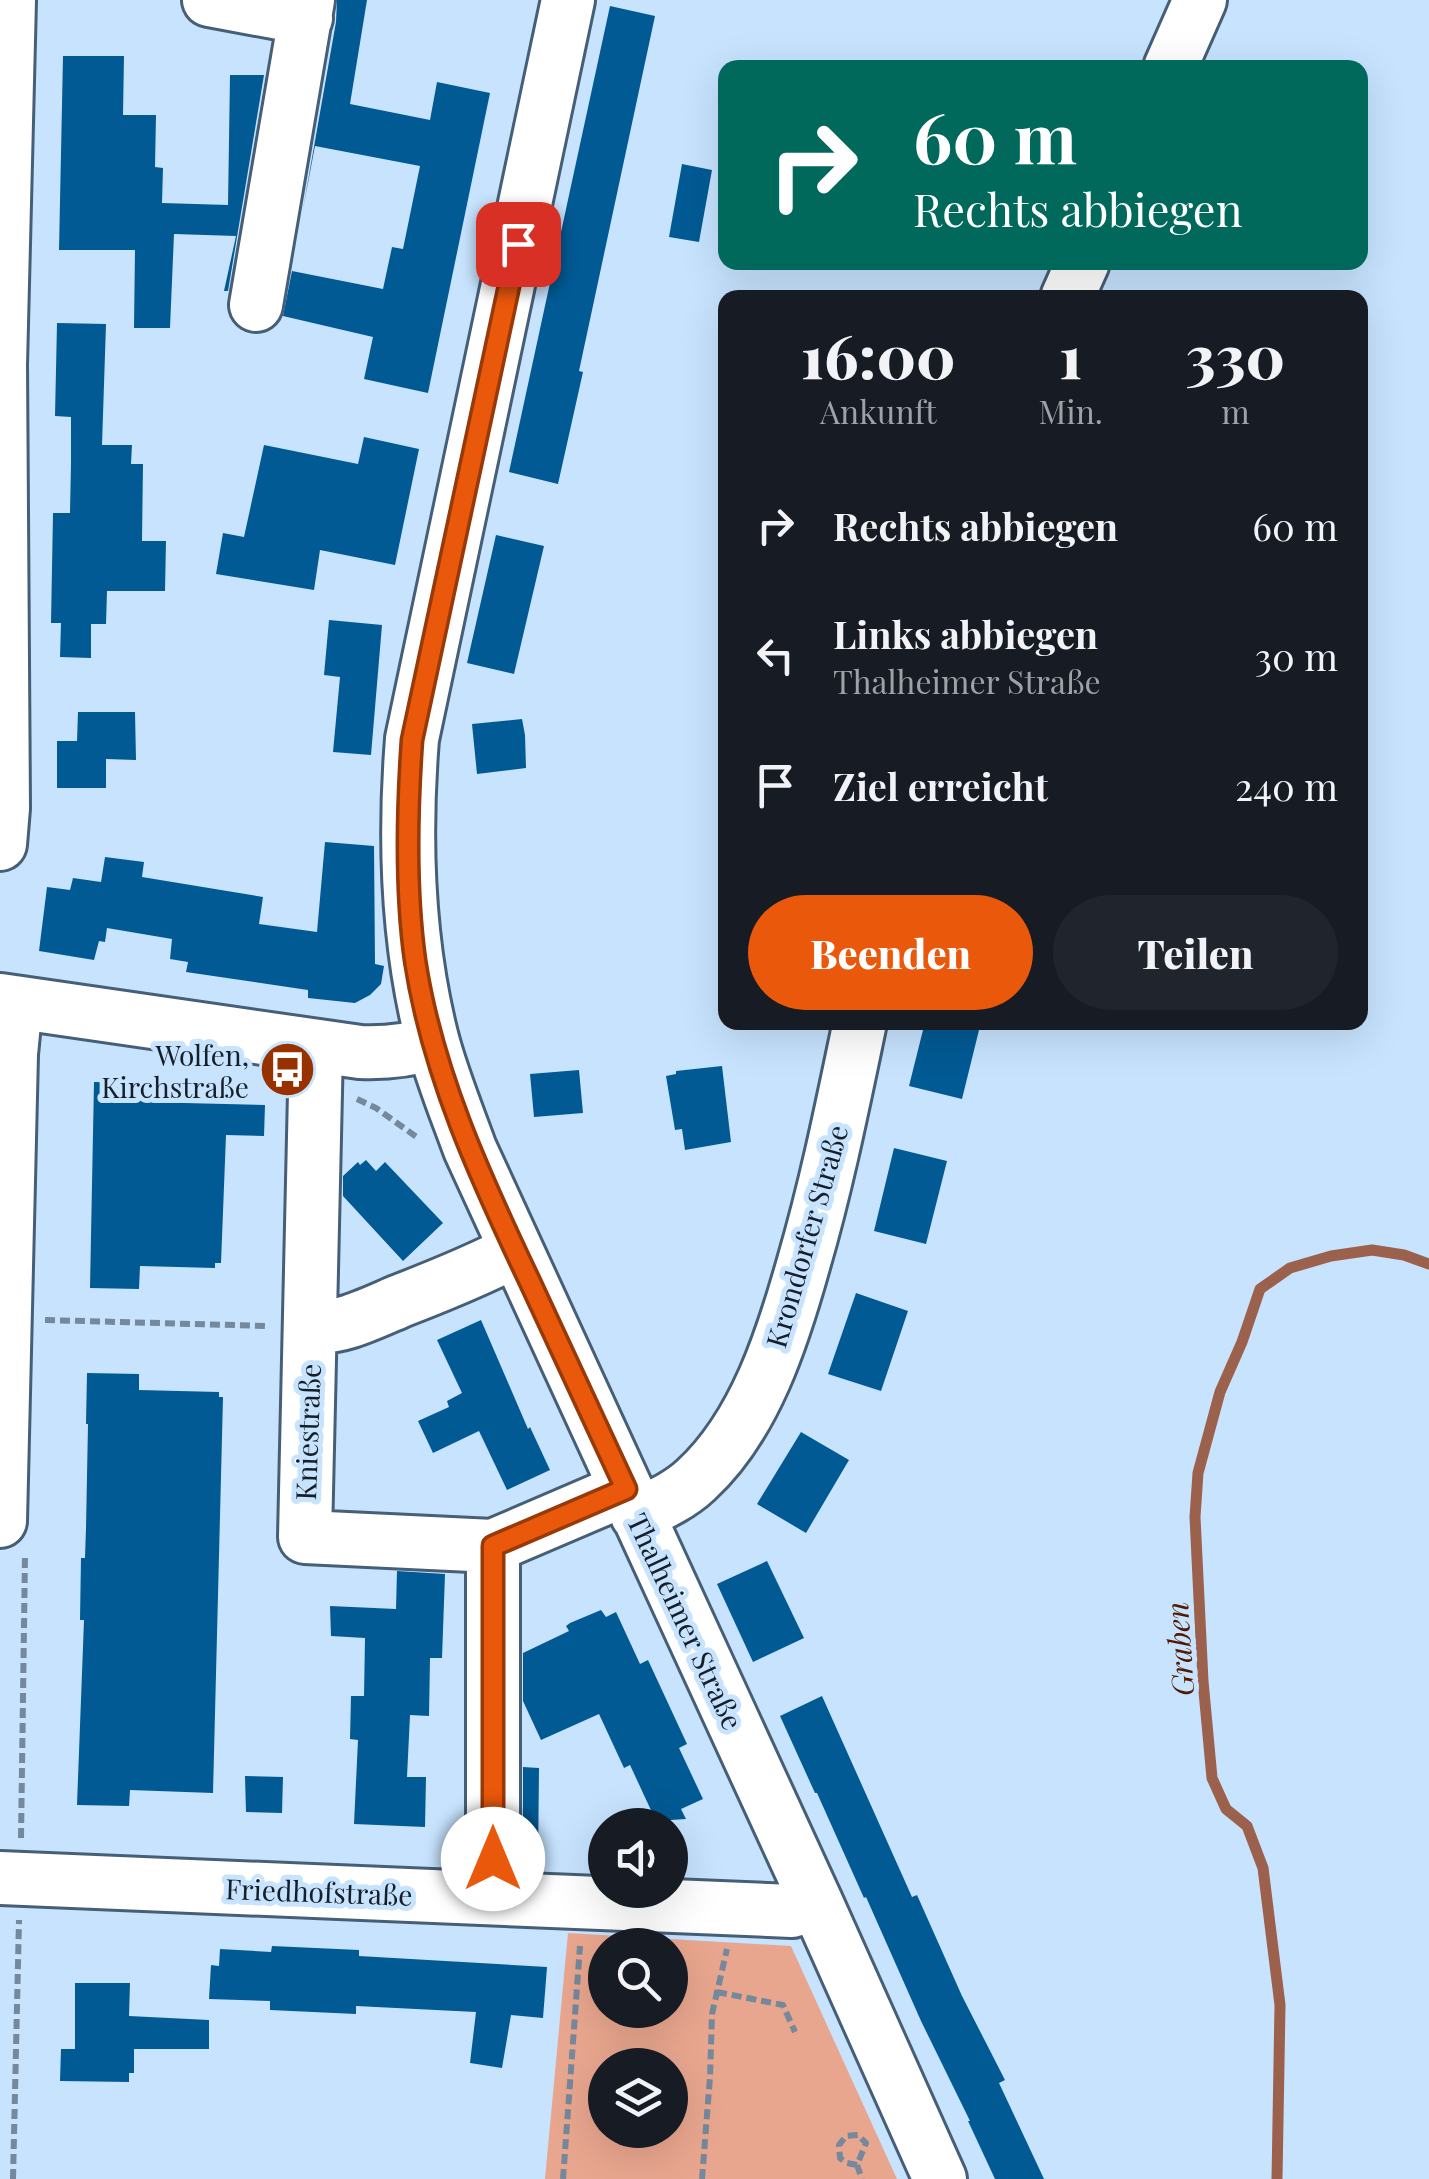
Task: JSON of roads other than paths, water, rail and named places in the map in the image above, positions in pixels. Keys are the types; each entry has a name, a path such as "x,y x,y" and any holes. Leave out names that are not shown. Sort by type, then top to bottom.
{"street":[{"path":"0,844 0,364 9,0"},
{"path":"209,0 307,9 256,305"},
{"name":"Thalheimer Straße","path":"568,0 412,740 408,796 412,926 420,988 433,1042 470,1149 940,2179"},
{"path":"1174,60 1200,0"},
{"path":"13,1531 3,1299 11,1054 8,1002 316,1048 385,1053 433,1042"},
{"name":"Krondorfer Straße","path":"493,1546 632,1502 681,1492 700,1476 734,1432 757,1397 790,1314 825,1189 858,1030"},
{"name":"Kniestraße","path":"316,1048 304,1537 493,1546"},
{"name":"Kniestraße","path":"310,1327 327,1328 368,1314 483,1268 515,1251"},
{"path":"493,1546 493,1898"},
{"name":"Friedhofstraße","path":"10,1878 792,1911 816,1902"}],"waterway":[{"name":"Graben","path":"1277,2179 1280,2005 1263,1868 1247,1826 1226,1809 1212,1778 1195,1517 1198,1473 1220,1392 1260,1289 1290,1268 1331,1256 1372,1250 1429,1264"}],"place":[{"name":"Wolfen, Kirchstraße","path":"288,1070"}]}
